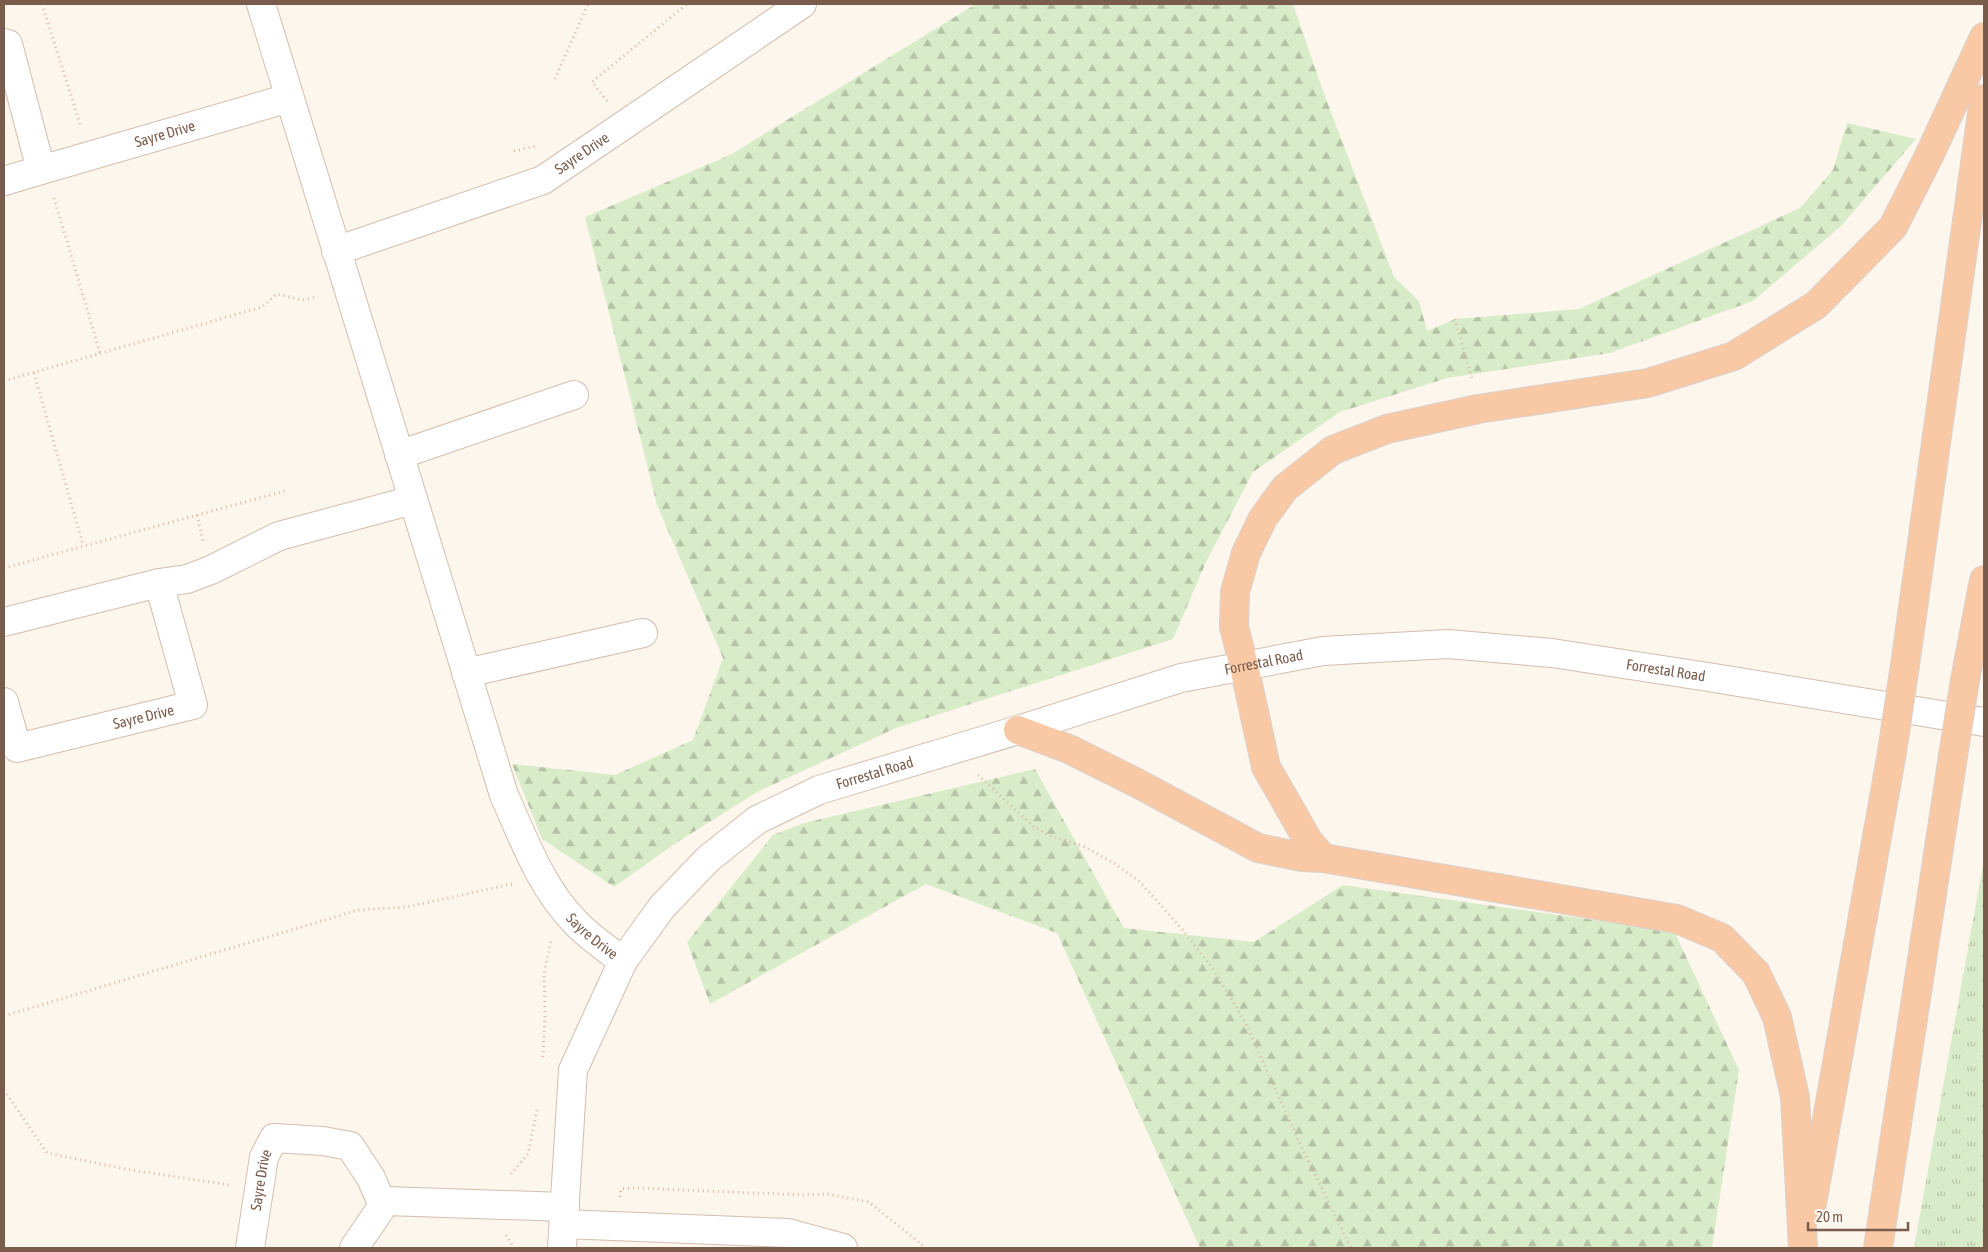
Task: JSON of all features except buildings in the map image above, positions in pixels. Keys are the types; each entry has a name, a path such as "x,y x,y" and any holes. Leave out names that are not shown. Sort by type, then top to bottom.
{"highway":[{"path":"1323,858 1309,842 1266,767 1234,627 1235,592 1246,553 1263,518 1285,488 1333,450 1387,428 1478,409 1648,383 1734,356 1816,305 1893,227 1929,156 1984,36"},
{"path":"1804,1248 1892,752 1984,99"},
{"path":"1878,1248 1965,680 1984,580"},
{"path":"1018,730 1069,749 1258,848 1302,857 1323,858 1677,919 1722,938 1756,973 1777,1017 1795,1097 1804,1248"}],"street":[{"name":"Sayre Drive","path":"261,4 504,796 542,878 560,905 576,923 623,962 573,1070 564,1227"},
{"name":"Sayre Drive","path":"336,251 543,180 802,4"},
{"path":"4,43 8,44 47,182"},
{"name":"Sayre Drive","path":"4,181 47,182 90,156 289,98"},
{"path":"399,455 574,395"},
{"path":"4,622 158,583 187,579 279,536 413,500"},
{"name":"Sayre Drive","path":"4,702 17,748 193,704 158,583"},
{"path":"466,673 643,633"},
{"name":"Forrestal Road","path":"623,962 662,907 708,859 757,820 819,790 1181,678 1323,651 1448,644 1562,655 1984,722"},
{"name":"Sayre Drive","path":"250,1248 264,1157 274,1138 323,1140 350,1146 371,1178 381,1200 386,1201"},
{"path":"354,1248 386,1201 488,1204 564,1227 788,1233 843,1248"}],"path":[{"path":"42,4 90,156"},
{"path":"554,78 588,4"},
{"path":"679,4 680,9"},
{"path":"610,105 592,82 687,4"},
{"path":"514,151 540,145"},
{"path":"47,182 100,354"},
{"path":"4,381 262,307 277,294 302,300 348,291"},
{"path":"1455,319 1473,383 1478,409"},
{"path":"34,373 83,545"},
{"path":"4,568 285,491"},
{"path":"977,774 1034,828 1053,837 1083,846 1114,863 1140,882 1181,928 1213,969 1244,1020 1302,1148 1351,1248"},
{"path":"4,1016 358,910 407,907 542,878"},
{"path":"543,1061 544,973 551,938"},
{"path":"4,1090 47,1153 131,1170 233,1185"},
{"path":"514,1248 488,1204 506,1179 528,1154 538,1108"}],"green space":[{"path":"976,4 1293,4 1323,91 1394,277 1419,301 1427,331 1455,319 1579,309 1800,208 1833,170 1847,123 1916,139 1841,226 1753,301 1610,353 1447,378 1340,412 1253,472 1206,562 1173,639 896,728 759,791 679,841 614,887 542,839 512,764 615,775 693,740 723,658 657,505 585,217 730,155"},
{"path":"1035,769 1124,928 1254,942 1343,885 1674,931 1739,1070 1712,1248 1200,1248 1057,933 926,884 710,1004 687,942 773,835 804,823"},
{"path":"1984,859 1984,1248 1914,1248"}]}
